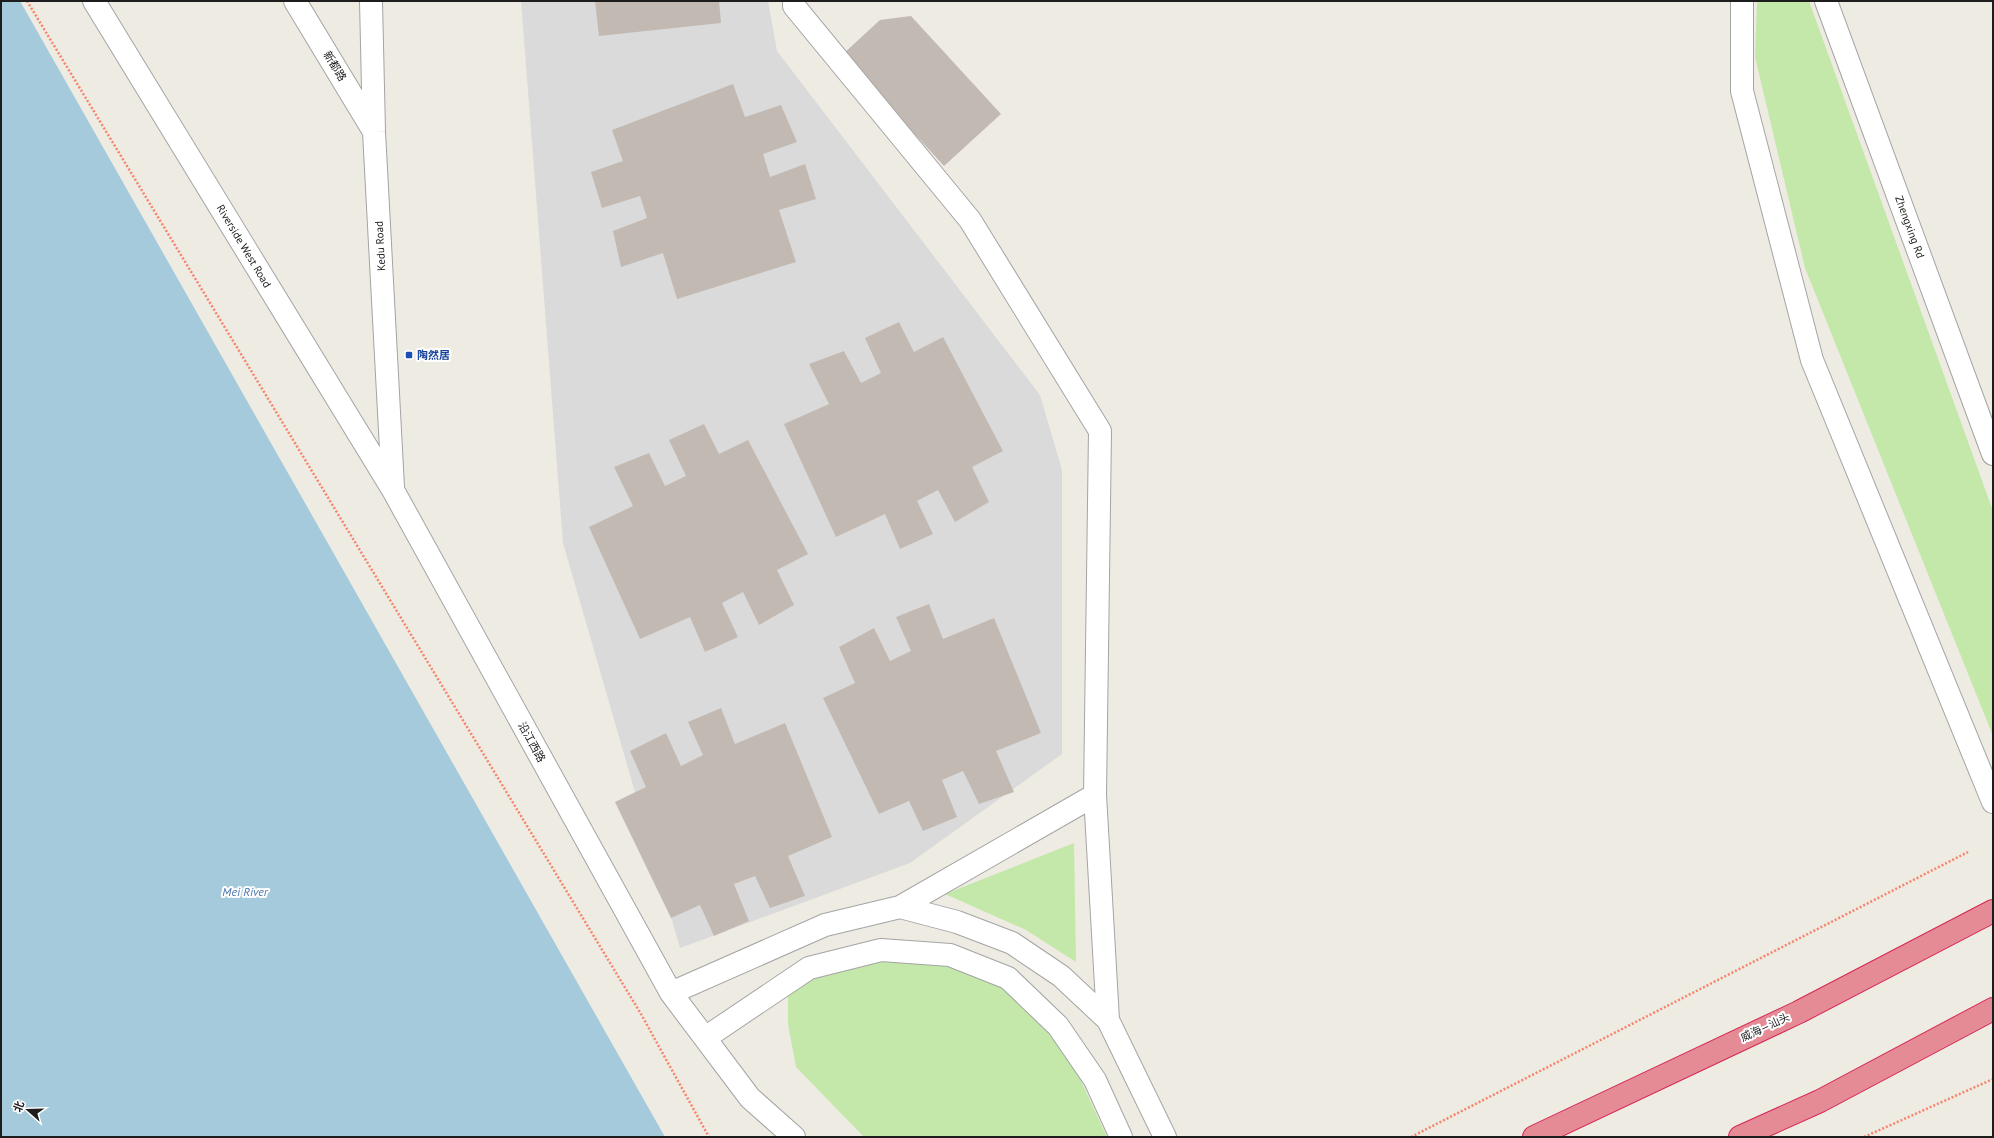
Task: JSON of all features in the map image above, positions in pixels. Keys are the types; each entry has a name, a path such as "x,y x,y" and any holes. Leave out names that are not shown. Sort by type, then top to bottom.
{"highway":[{"name":"威海—汕头","path":"1534,1137 1799,1012 1993,911"},
{"path":"1740,1137 1820,1101 1993,1009"}],"street":[{"name":"Riverside West Road","path":"94,1 393,490"},
{"name":"新都路","path":"295,1 374,132"},
{"name":"Kedu Road","path":"371,1 374,132 393,490"},
{"path":"794,1 794,6 970,220 1100,431 1095,795 1108,1020"},
{"path":"1742,1 1742,91 1812,360 1993,802"},
{"name":"Zhengxing Rd","path":"1826,1 1993,454"},
{"name":"沿江西路","path":"393,490 671,993 750,1098 794,1137"},
{"path":"671,993 825,925 900,907 1095,795"},
{"path":"900,907 957,922 1012,943 1061,976 1108,1020 1165,1137"},
{"path":"705,1038 809,968 881,950 950,955 1008,978 1058,1026 1095,1080 1121,1137"}],"path":[{"path":"27,1 641,1014 709,1137"},
{"path":"1411,1137 1968,852"},
{"path":"1864,1137 1993,1079"}],"shaded area":[{"path":"521,1 768,1 777,51 1040,395 1062,470 1062,754 910,863 680,948 563,543"}],"green space":[{"path":"1757,1 1809,1 1993,511 1993,736 1805,268 1755,57"},
{"path":"1074,843 1076,962 1026,930 945,894"},
{"path":"915,949 1008,980 1063,1042 1107,1137 864,1137 796,1067 788,1024 788,992 818,971"}],"water":[{"name":"Mei River","path":"1,1 20,1 665,1137 1,1137"}],"building":[{"path":"595,1 719,1 721,23 599,36"},
{"path":"911,16 1001,114 944,166 842,55 880,20"},
{"path":"733,84 745,117 781,105 797,142 763,154 770,177 805,164 816,199 779,210 796,262 677,299 663,253 621,267 613,231 647,218 640,196 602,208 591,172 623,161 612,130"},
{"path":"899,322 914,352 943,337 1003,451 972,467 989,502 955,522 938,490 917,501 933,534 900,549 885,514 836,537 784,424 829,404 809,364 844,351 861,383 881,373 865,338"},
{"path":"704,424 719,454 748,440 808,554 777,570 794,605 759,625 743,592 722,603 738,637 705,652 690,617 640,639 589,527 633,506 614,467 649,453 665,486 686,476 669,440"},
{"path":"929,604 943,639 994,618 1041,733 996,751 1014,792 979,804 963,771 942,780 957,817 923,831 909,801 879,814 823,698 855,683 839,647 874,628 890,661 911,651 896,617"},
{"path":"721,708 735,744 785,723 832,837 788,856 805,896 770,908 755,876 734,884 749,921 714,936 700,905 671,918 615,802 646,787 630,751 666,733 681,766 703,755 688,722"}],"place":[{"name":"陶然居","path":"409,355"}]}
